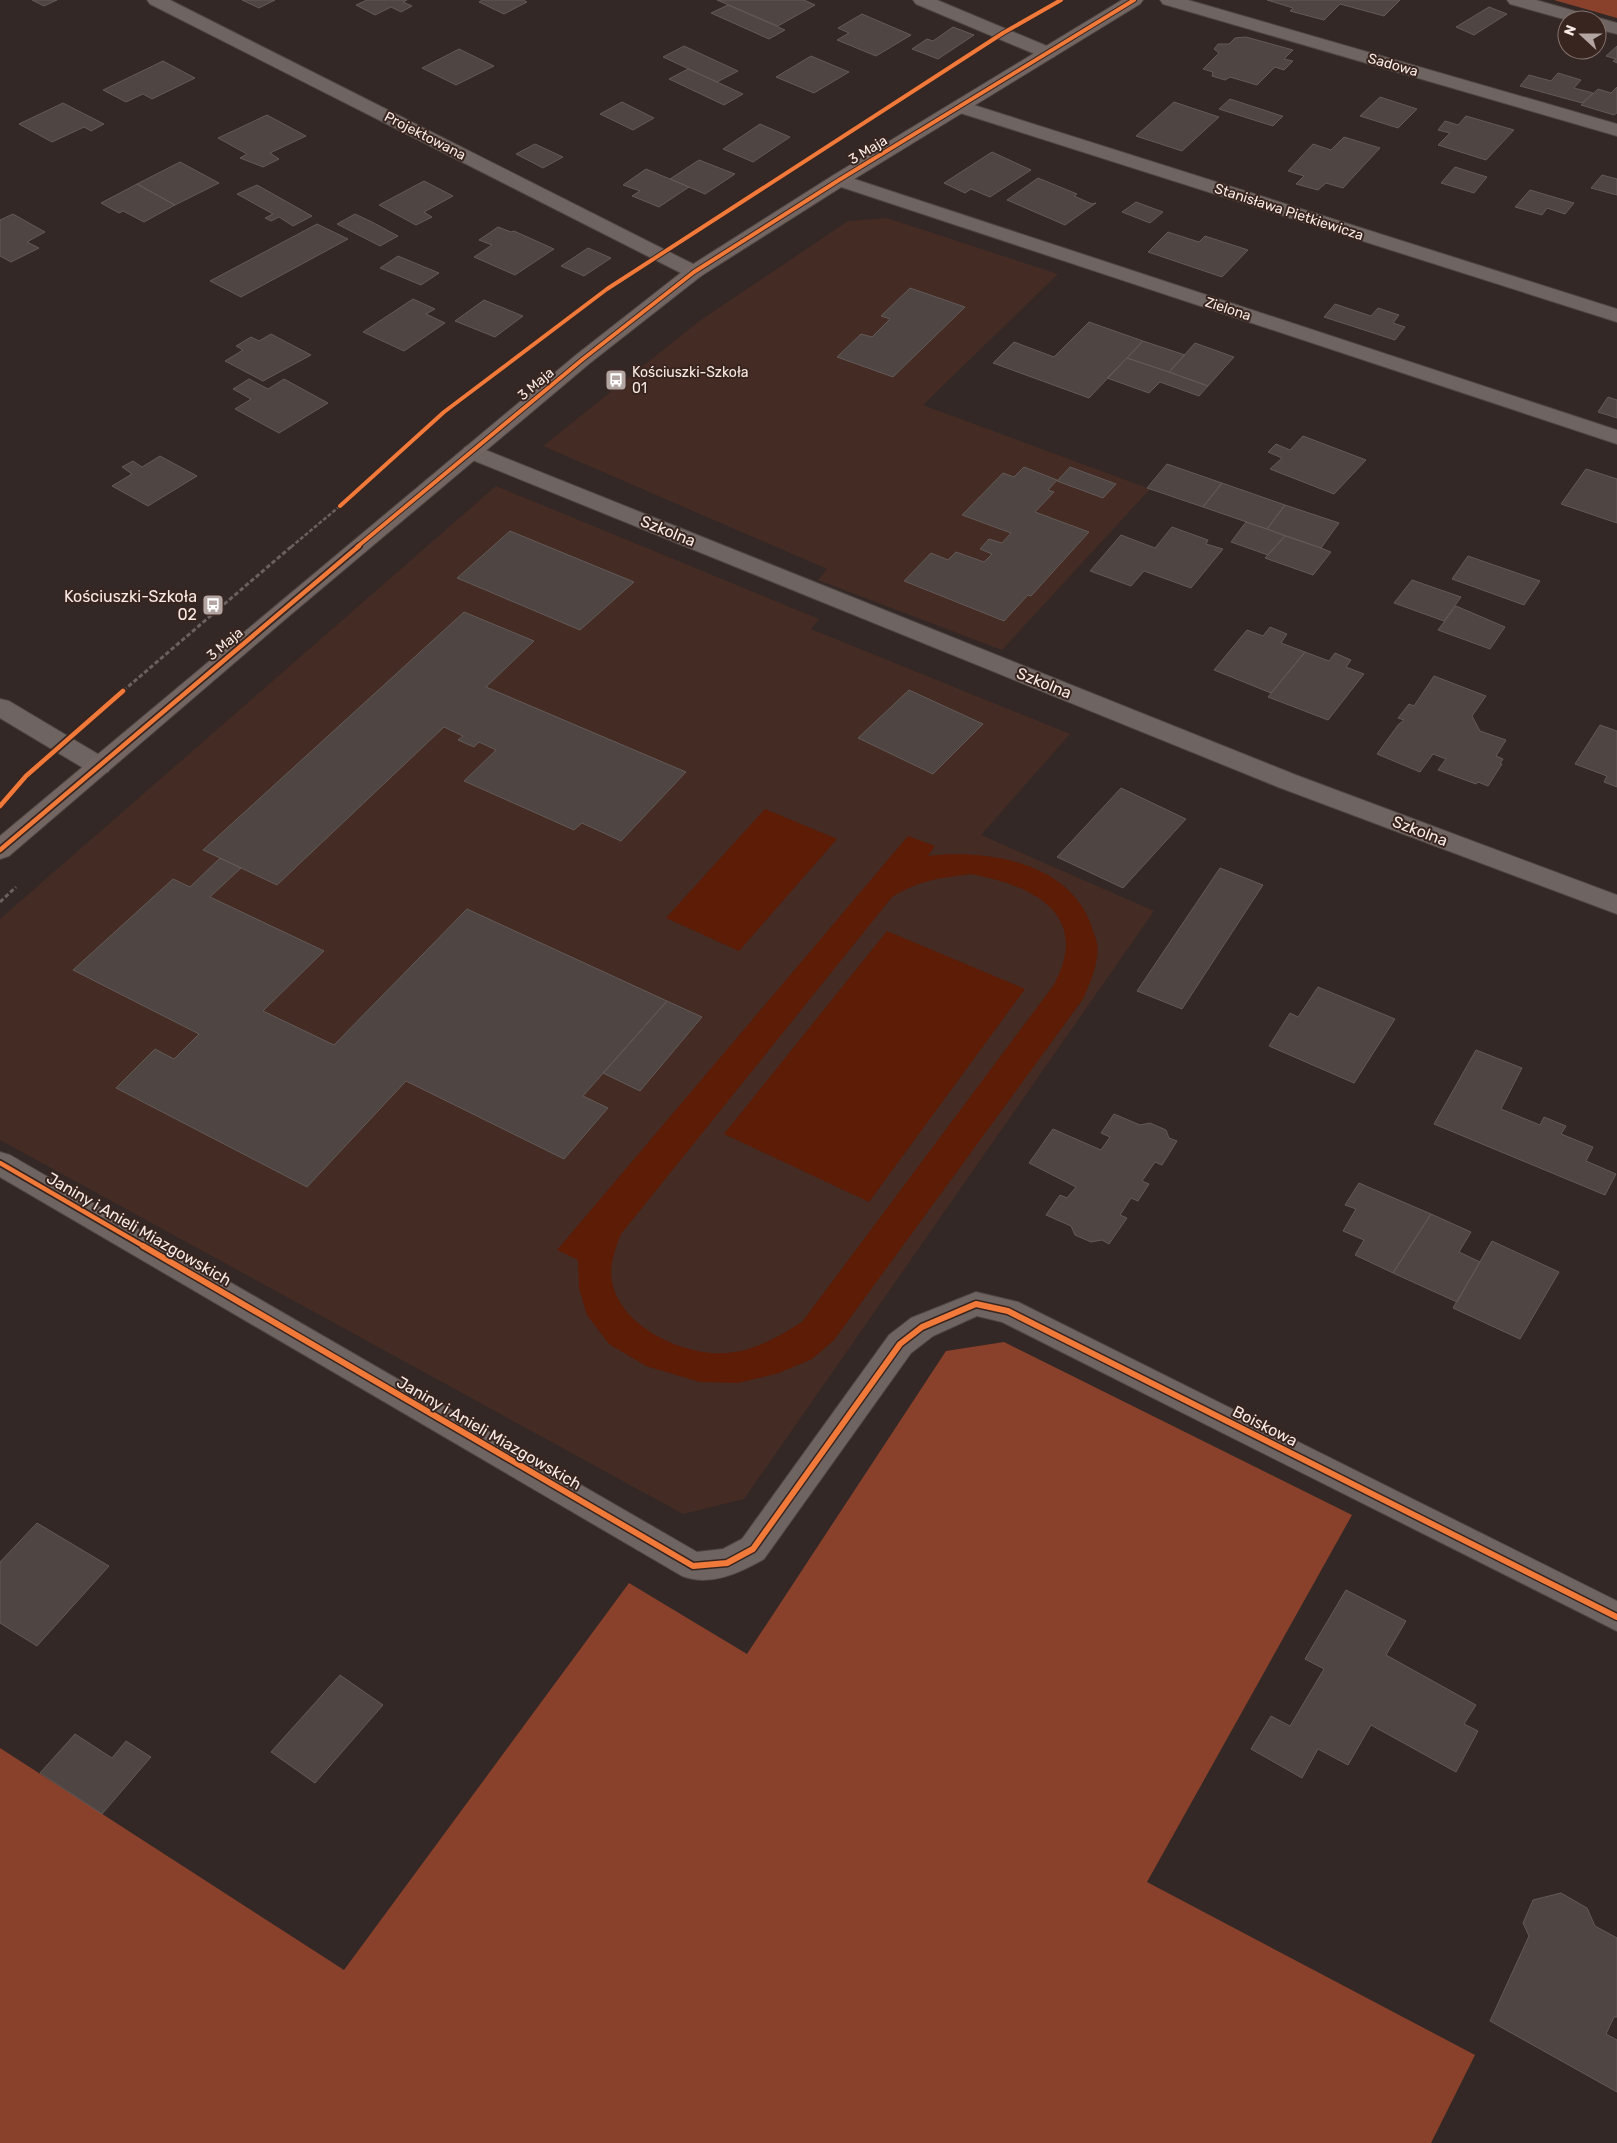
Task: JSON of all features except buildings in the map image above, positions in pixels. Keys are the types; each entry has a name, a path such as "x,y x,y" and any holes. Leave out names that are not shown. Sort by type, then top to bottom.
{"street":[{"name":"Projektowana","path":"156,0 694,272"},
{"path":"922,0 1048,53"},
{"name":"3 Maja","path":"0,850 281,611 583,360 694,272 839,180 1134,0"},
{"name":"Sadowa","path":"1170,0 1617,130"},
{"path":"1516,0 1557,12"},
{"name":"Stanisława Pietkiewicza","path":"961,107 1617,316"},
{"name":"Zielona","path":"839,180 1617,437"},
{"name":"Szkolna","path":"473,452 1287,781 1617,905"},
{"path":"0,707 99,766"},
{"name":"Janiny i Anieli Miazgowskich","path":"0,1163 692,1566 727,1563 753,1549 900,1344"},
{"name":"Boiskowa","path":"900,1344 922,1327 976,1304 1008,1311 1617,1617"}],"path":[{"path":"123,691 173,646 340,506"}],"shaded area":[{"path":"1554,0 1617,0 1617,18 1607,15 1607,10 1589,10"},
{"path":"887,218 1058,274 923,405 1150,489 1002,650 818,580 827,569 543,446 698,322 848,221"},
{"path":"496,486 819,619 811,629 1070,734 981,835 1154,911 744,1499 683,1514 0,1140 0,919"},
{"path":"765,809 837,839 739,951 666,918"},
{"path":"908,836 935,846 928,856 951,854 975,855 1023,864 1045,874 1064,887 1080,904 1091,925 1098,950 1094,972 1083,999 834,1340 812,1359 779,1373 738,1383 700,1382 646,1366 609,1344 587,1315 579,1288 578,1260 557,1250","holes":["971,874 1016,886 1035,896 1050,908 1061,922 1066,940 1064,961 1053,986 802,1322 775,1338 756,1346 737,1352 726,1353 691,1350 673,1344 641,1325 618,1298 612,1282 612,1264 621,1234 892,897 921,883 939,879"]},
{"path":"887,931 1025,989 869,1202 724,1134"},
{"path":"1004,1342 1352,1515 1147,1882 1475,2055 1431,2143 0,2143 0,1748 344,1970 629,1583 747,1654 946,1351"}],"cycle path":[{"path":"340,506 444,412 607,289 1003,33 1061,0"},
{"path":"0,850 281,611 583,359 694,272 839,180 1134,0"},
{"path":"0,806 26,776 123,691"},
{"path":"0,1163 693,1566 727,1563 753,1549 900,1344 922,1327 976,1304 1008,1311 1617,1617"}],"place":[{"name":"Kościuszki-Szkoła 01","path":"616,380"},
{"name":"Kościuszki-Szkoła 02","path":"213,605"}]}
